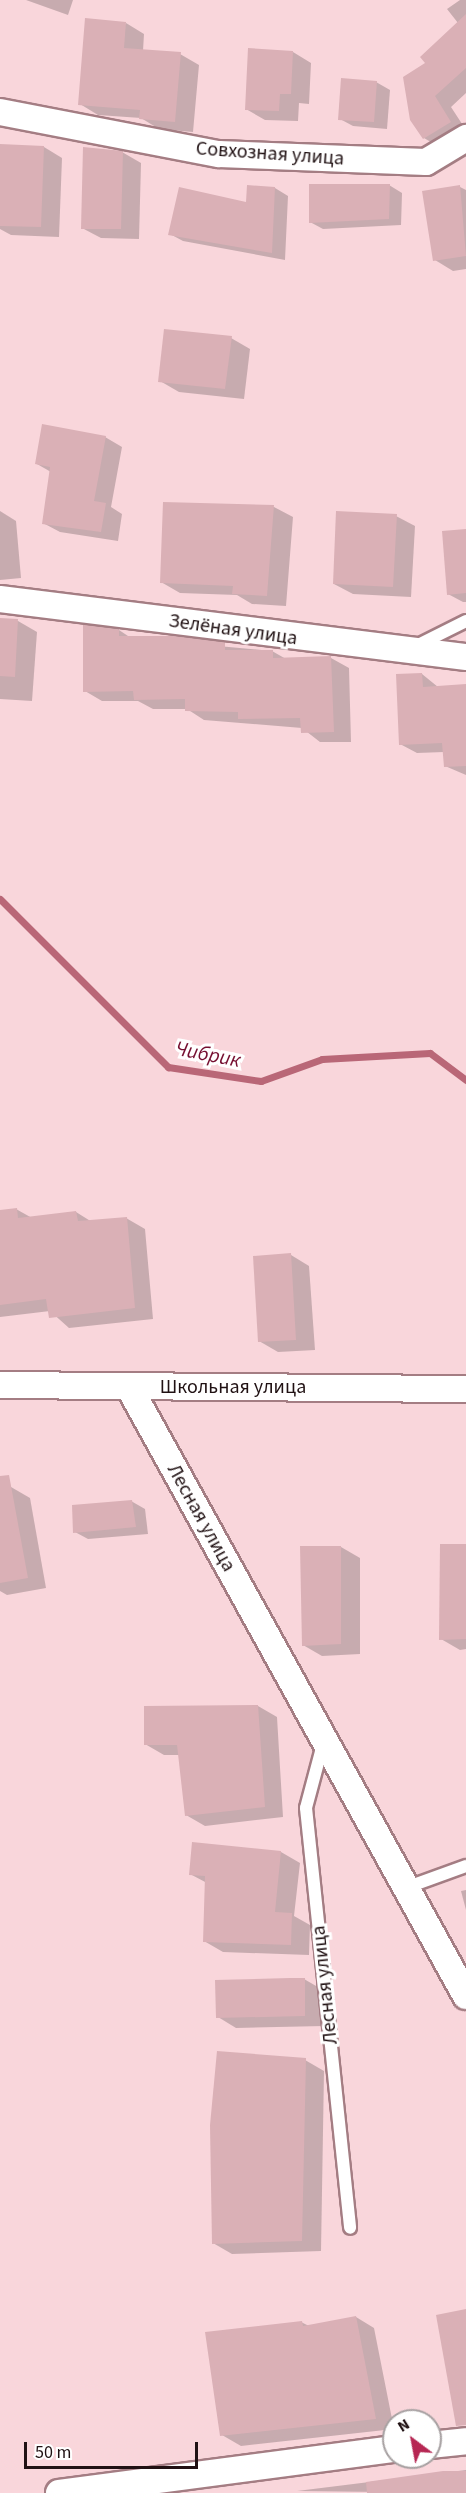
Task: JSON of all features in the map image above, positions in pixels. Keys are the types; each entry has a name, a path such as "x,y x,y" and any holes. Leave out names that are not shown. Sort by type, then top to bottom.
{"street":[{"name":"Совхозная улица","path":"0,111 219,154 426,162 466,138"},
{"name":"Зелёная улица","path":"0,599 466,657"},
{"name":"Школьная улица","path":"0,1385 466,1389"},
{"name":"Лесная улица","path":"129,1387 402,1889 466,1996"},
{"path":"442,2444 466,2441"},
{"path":"59,2493 382,2451"}],"lane":[{"path":"406,651 466,621"},
{"name":"Лесная улица","path":"323,1744 306,1808 350,2228"},
{"path":"402,1889 466,1866"}],"building":[{"path":"466,14 466,68 435,96 451,122 423,139 410,120 403,77 425,63 420,57"},
{"path":"85,18 126,22 124,48 181,52 175,122 139,119 140,110 78,105"},
{"path":"248,48 293,51 291,94 280,94 279,111 245,110"},
{"path":"341,78 377,81 374,122 338,120"},
{"path":"0,144 44,146 41,227 0,226"},
{"path":"83,147 123,151 121,229 81,229"},
{"path":"309,184 390,184 389,219 309,223"},
{"path":"247,185 275,187 272,253 168,235 179,187 246,202"},
{"path":"460,185 466,256 433,261 422,191"},
{"path":"164,329 232,336 225,389 158,382"},
{"path":"42,424 106,436 94,501 106,503 101,532 42,524 50,467 35,464"},
{"path":"163,502 274,505 267,596 232,594 233,586 160,583"},
{"path":"336,511 397,514 393,587 333,584"},
{"path":"466,529 466,593 447,595 442,531"},
{"path":"0,618 18,619 15,677 0,676"},
{"path":"83,624 119,629 119,636 173,636 225,642 225,650 273,650 273,658 331,656 334,732 301,733 300,718 238,719 238,712 185,711 185,699 134,700 133,691 83,692"},
{"path":"422,673 423,687 466,684 466,766 444,767 442,743 399,745 396,674"},
{"path":"17,1208 18,1218 76,1211 78,1221 127,1217 135,1308 49,1318 46,1299 0,1305 0,1210"},
{"path":"291,1253 296,1340 258,1342 253,1256"},
{"path":"9,1475 28,1578 0,1583 0,1476"},
{"path":"132,1500 136,1527 73,1533 72,1505"},
{"path":"440,1544 466,1544 466,1639 439,1640"},
{"path":"300,1546 341,1546 341,1644 302,1646"},
{"path":"258,1705 265,1807 185,1816 177,1745 144,1745 144,1706"},
{"path":"192,1842 281,1851 275,1912 292,1913 291,1945 203,1942 205,1876 189,1875"},
{"path":"305,1978 305,2016 216,2018 215,1980"},
{"path":"217,2051 306,2058 302,2241 212,2244 210,2125"},
{"path":"466,2309 466,2425 456,2426 436,2315"},
{"path":"356,2316 376,2419 220,2436 205,2332 302,2321 303,2326"},
{"path":"443,2471 466,2471 466,2493 367,2493 366,2482"}],"waterway":[{"name":"Чибрик","path":"0,899 168,1067 261,1081 322,1059 430,1053 466,1080"}]}
